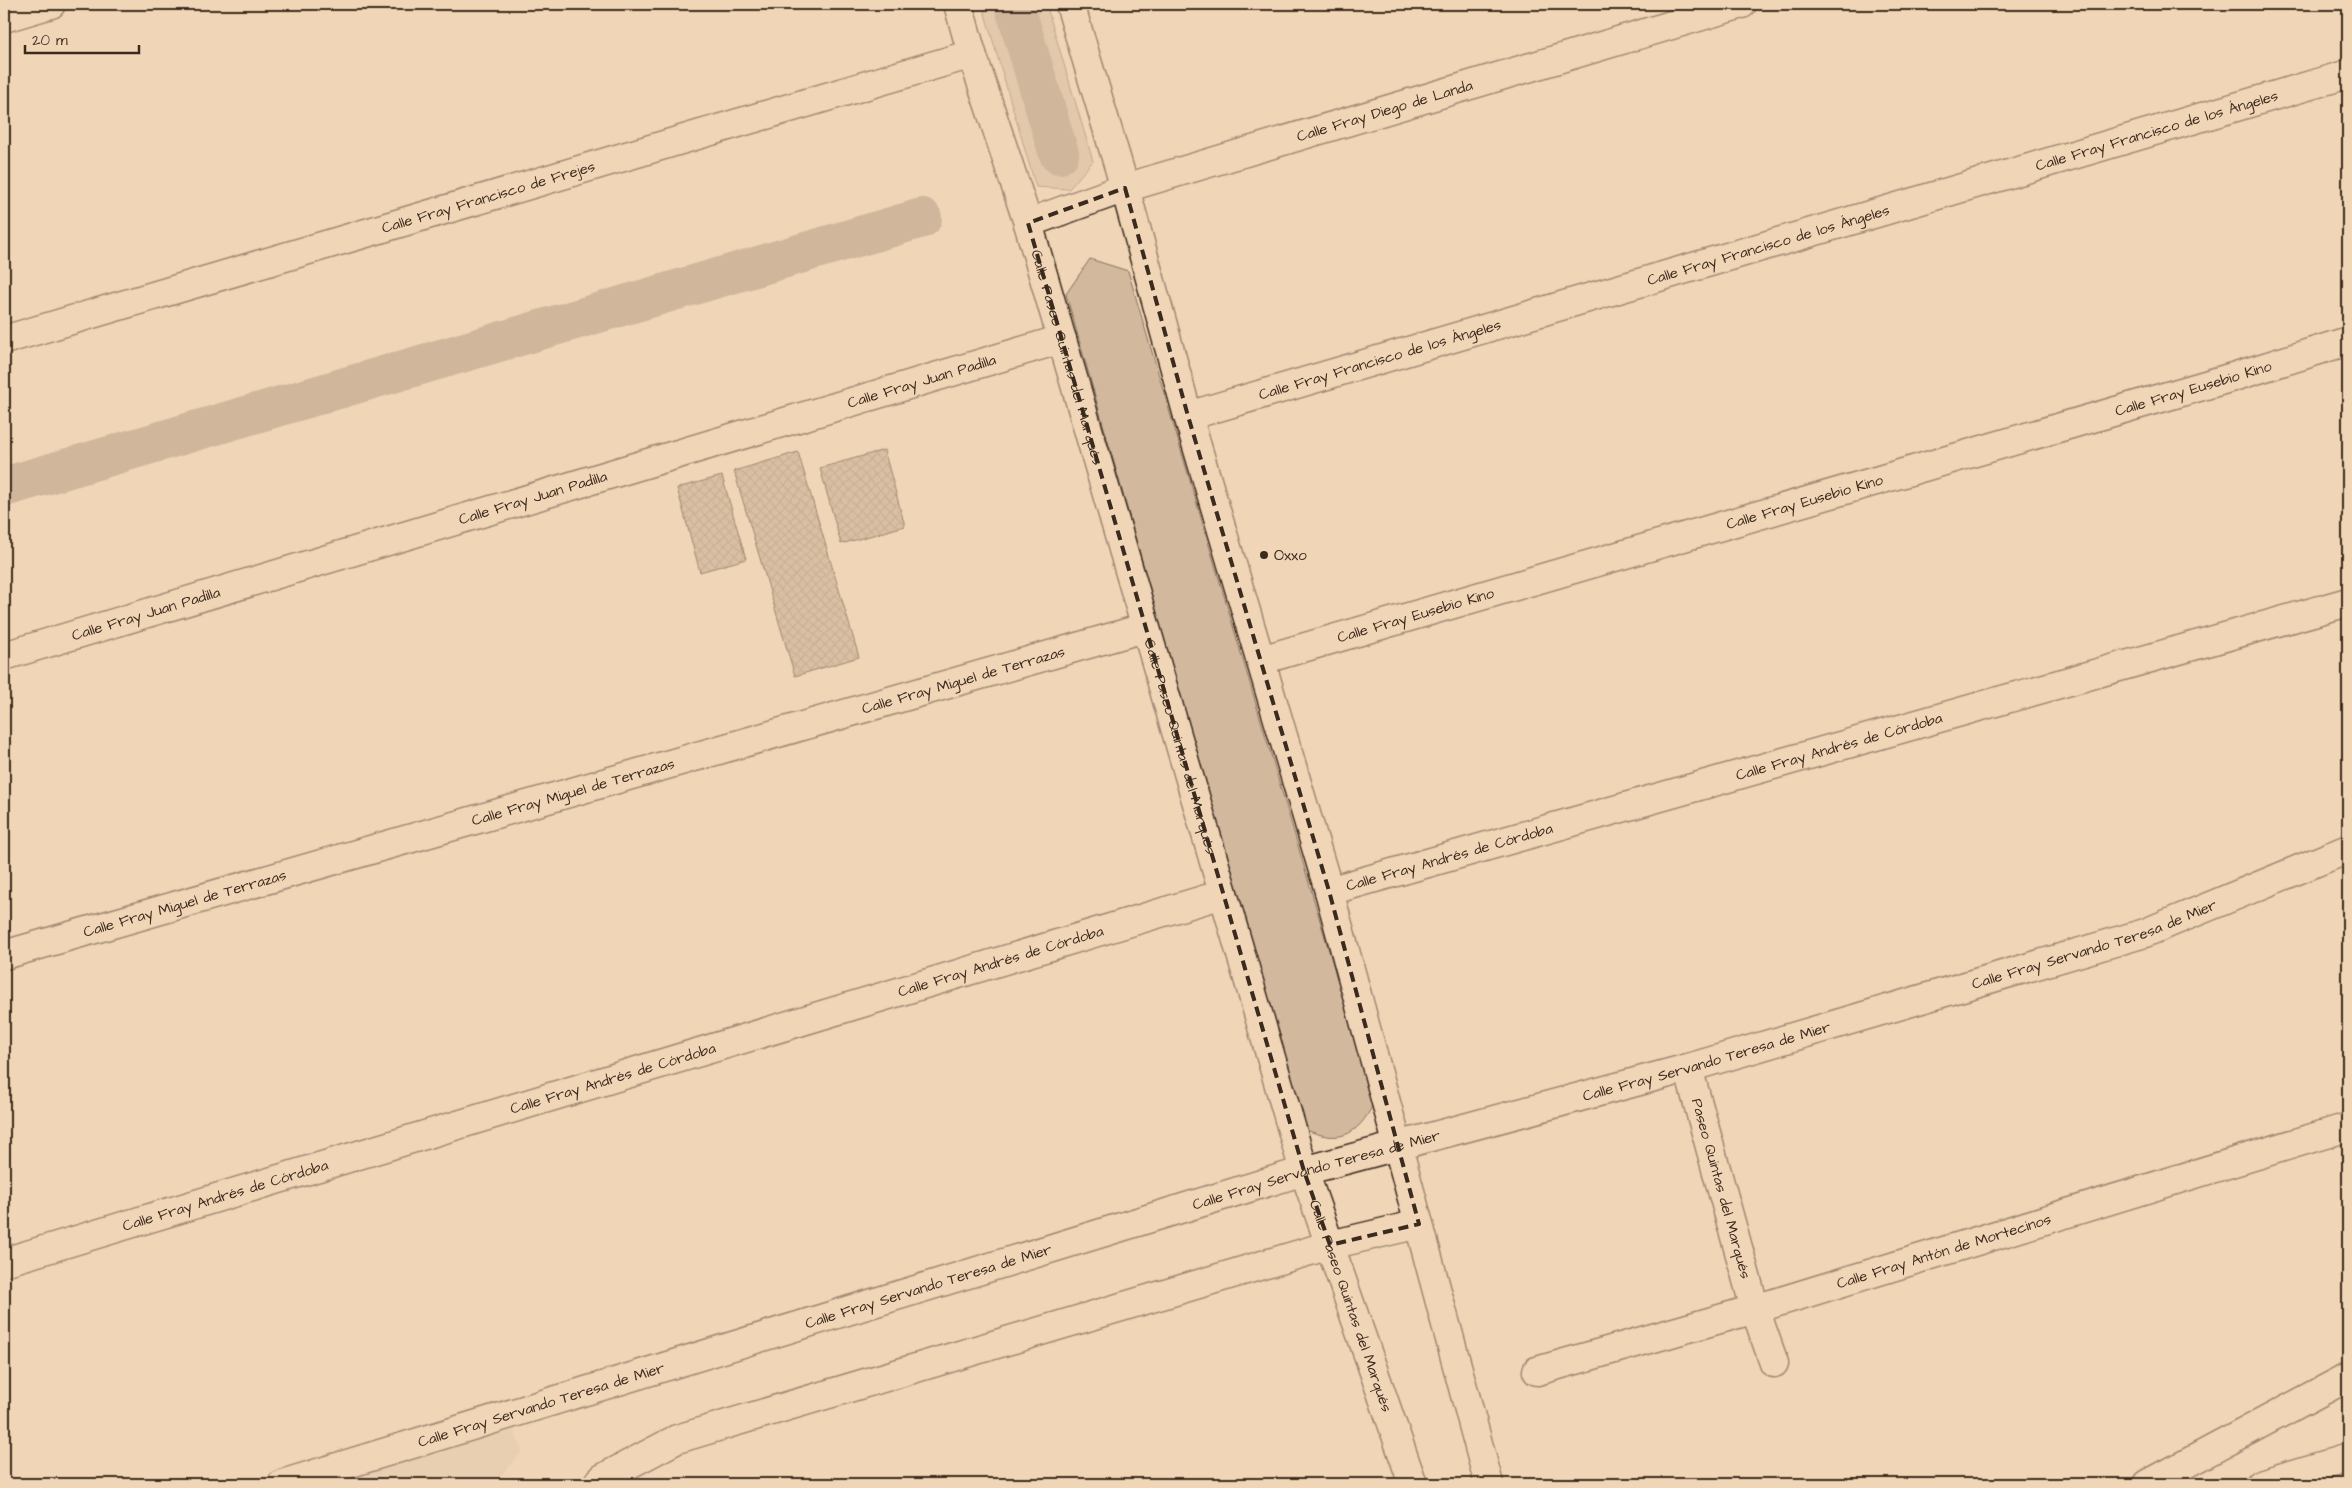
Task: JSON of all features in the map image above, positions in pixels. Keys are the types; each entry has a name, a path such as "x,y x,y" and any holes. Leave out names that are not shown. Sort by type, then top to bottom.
{"main road":[{"path":"4,18 51,4"},
{"name":"Calle Paseo Quintas del Marqués","path":"958,4 972,54 1028,224 1144,628 1304,1171 1413,1484"},
{"path":"1070,4 1125,188 1188,416 1329,891 1489,1484"},
{"name":"Calle Fray Diego de Landa","path":"1028,224 1125,188 1742,4"},
{"name":"Calle Fray Francisco de Frejes","path":"4,340 972,54"},
{"name":"Calle Fray Francisco de los Ángeles","path":"1188,416 2348,74"},
{"name":"Calle Fray Juan Padilla","path":"4,656 1062,339"},
{"name":"Calle Fray Eusebio Kino","path":"1261,660 2204,385 2348,341"},
{"name":"Calle Fray Andrés de Córdoba","path":"1329,891 2348,602"},
{"name":"Calle Fray Miguel de Terrazas","path":"4,955 1144,628"},
{"name":"Calle Fray Servando Teresa de Mier","path":"282,1484 1304,1171 1688,1068 2145,933 2348,849"},
{"name":"Calle Fray Andrés de Córdoba","path":"4,1262 1223,894"},
{"name":"Paseo Quintas del Marqués","path":"1688,1068 1755,1309 1774,1363"},
{"name":"Calle Fray Antón de Mortecinos","path":"1538,1371 1755,1309 2348,1127"},
{"path":"597,1484 603,1478 677,1439 1330,1245 1418,1224"},
{"path":"2148,1484 2348,1377"},
{"path":"2260,1484 2348,1458"}],"highlighted area":[{"path":"1125,188 1188,416 1329,891 1419,1224 1330,1245 1304,1171 1028,223"}],"shaded area":[{"path":"982,4 1046,4 1093,161 1069,189 1036,187"},
{"path":"1090,259 1128,271 1374,1103 1361,1124 1346,1134 1327,1136 1304,1129 1066,294"},
{"path":"514,1429 522,1451 494,1484 330,1484"}],"building":[{"path":"884,450 905,526 841,544 820,468"},
{"path":"798,452 859,657 795,676 734,471"},
{"path":"722,476 746,559 700,572 677,488"}],"waterway":[{"path":"1014,4 1059,154"},
{"path":"4,487 922,218"}],"place":[{"name":"Oxxo","path":"1264,555"}]}
